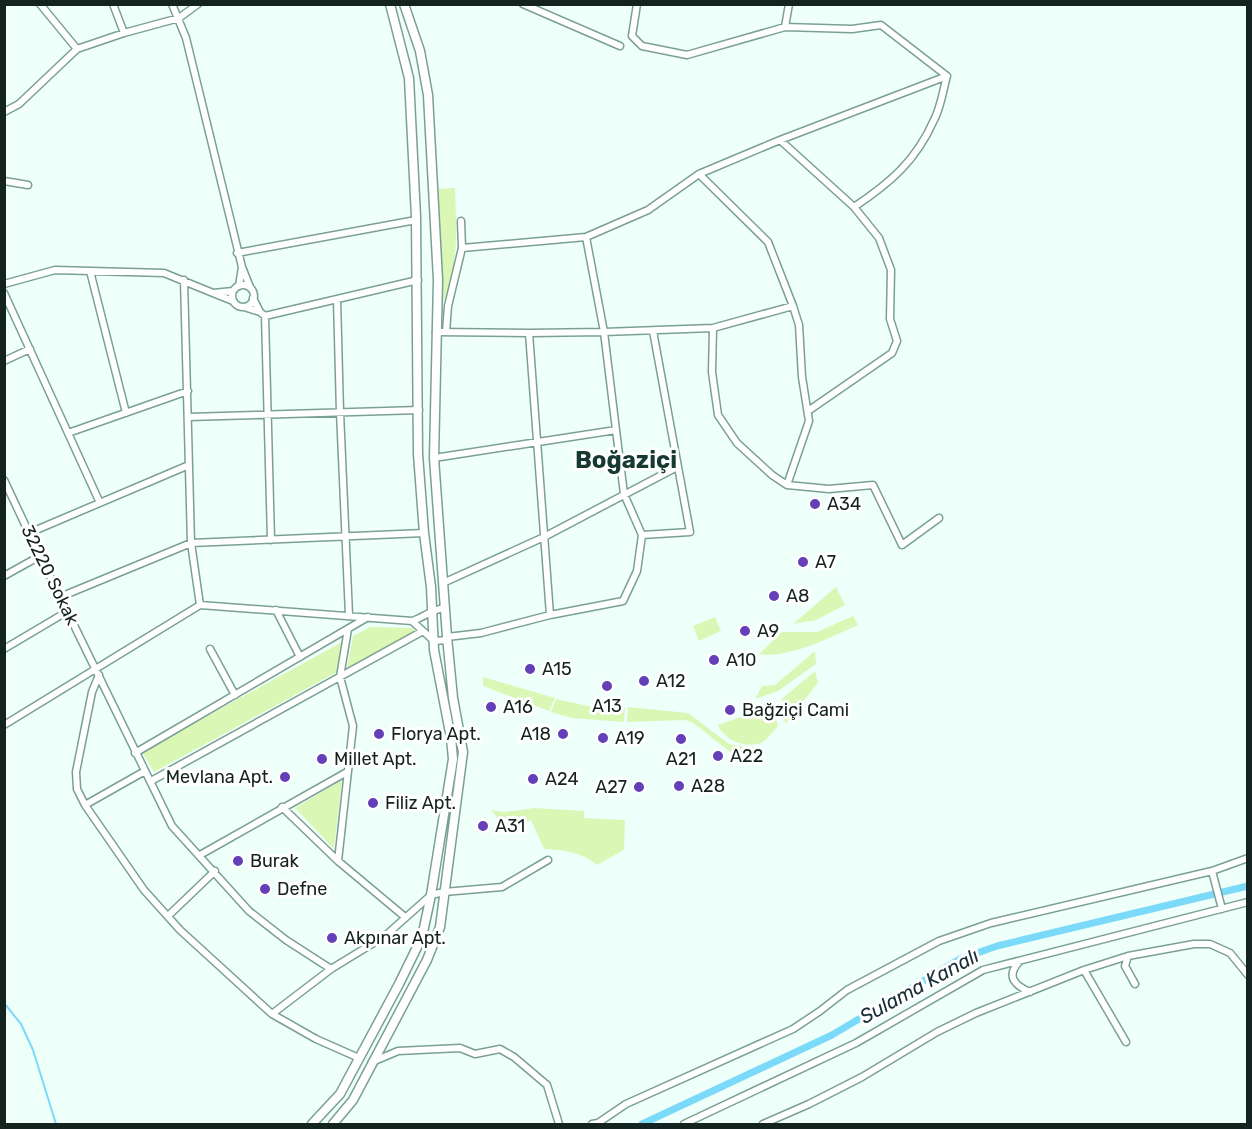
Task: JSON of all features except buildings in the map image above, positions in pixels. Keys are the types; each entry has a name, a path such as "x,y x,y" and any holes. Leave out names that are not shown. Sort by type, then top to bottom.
{"main road":[{"path":"312,1125 340,1094 422,937 453,759 434,642 418,454 418,280 410,78 390,4"},
{"path":"333,1125 353,1100 427,960 440,927 463,752 453,698 447,639 434,458 438,280 428,95 420,51 404,4"}],"street":[{"path":"40,4 77,49"},
{"path":"113,4 124,33"},
{"path":"172,4 186,38 237,253 254,298 263,314 271,540"},
{"path":"4,112 19,104 77,49 179,18 198,4"},
{"path":"524,4 621,46"},
{"path":"638,4 632,36 642,46 687,55 785,27 852,28 881,25 947,76"},
{"path":"785,27 789,4"},
{"path":"462,248 586,237 648,210 699,174 780,140 947,76"},
{"path":"854,207 887,185 911,161 935,120 947,76"},
{"path":"780,140 854,207 879,238 891,270 890,319 897,341 892,353 808,411"},
{"path":"699,174 768,242 799,325 802,377 810,421 787,485"},
{"path":"4,181 28,184"},
{"path":"237,253 416,220"},
{"path":"446,332 448,306 462,248 461,221"},
{"path":"412,621 434,642 481,633 550,615 622,601 637,571 642,535 624,494 604,332 586,237"},
{"path":"233,301 242,267"},
{"path":"4,284 55,270 164,273 263,314 418,280"},
{"path":"90,271 126,413"},
{"path":"184,280 191,543 200,605"},
{"path":"213,292 244,285 250,288"},
{"path":"4,293 100,503"},
{"path":"244,307 254,298"},
{"path":"337,299 339,412 350,615"},
{"path":"436,332 604,332 713,328 793,306"},
{"path":"713,328 712,372 718,416 737,443 772,475 787,485 828,489 873,485 902,545 939,518"},
{"path":"642,535 690,532 653,331"},
{"path":"529,333 550,615"},
{"path":"4,361 30,349"},
{"path":"68,433 188,392"},
{"path":"189,417 419,410"},
{"path":"434,458 616,430"},
{"path":"29,533 189,465"},
{"path":"443,583 544,537 677,467"},
{"name":"32220 Sokak","path":"4,480 6,489 172,825 249,911 286,940 331,969"},
{"path":"60,597 191,543 424,533"},
{"path":"4,576 40,556"},
{"path":"4,725 98,672 200,605 412,621 424,616 432,609 444,608"},
{"path":"276,610 300,657"},
{"path":"4,649 68,611"},
{"path":"135,753 369,617"},
{"path":"338,861 353,726 340,676 348,629"},
{"path":"151,781 423,632"},
{"path":"210,649 235,695"},
{"path":"98,672 75,772 77,789 85,805 144,891 180,930 272,1014 316,1039 359,1058"},
{"path":"85,805 145,771"},
{"path":"200,855 347,772"},
{"path":"282,807 338,861 405,917"},
{"path":"592,1125 626,1104 794,1029 847,990 939,941 991,923 1212,871 1248,858"},
{"path":"272,1014 331,969 385,936 431,895 502,886 548,860"},
{"path":"168,916 214,871"},
{"path":"1212,871 1222,907"},
{"path":"684,1125 856,1043 983,970 1248,902"},
{"path":"762,1125 861,1077 937,1032 966,1018 1084,970 1128,956 1194,944 1209,944 1230,953 1248,975"},
{"path":"1128,956 1125,966 1136,984"},
{"path":"1020,961 1012,970 1012,978 1018,986 1030,992"},
{"path":"1084,970 1126,1042"},
{"path":"372,1062 398,1051 460,1048 475,1054 500,1049 548,1085 559,1125"}],"green space":[{"path":"455,188 456,248 452,277 442,304 437,189"},
{"path":"836,587 845,605 816,620 793,624"},
{"path":"853,616 858,625 822,641 783,653 759,654 782,632 817,632"},
{"path":"715,617 721,631 699,641 693,626"},
{"path":"370,627 412,628 416,632 347,669 353,636"},
{"path":"342,642 337,672 154,772 142,752"},
{"path":"815,651 816,664 778,691 755,699 762,686 775,685"},
{"path":"815,671 818,683 785,724 782,699"},
{"path":"483,677 555,698 549,711 483,686"},
{"path":"556,699 597,708 625,708 624,722 572,718 551,712"},
{"path":"766,704 772,704 778,726 758,744 745,744 731,739 718,725 746,715"},
{"path":"628,707 688,713 729,744 761,747 746,758 738,758 692,722 685,720 627,722"},
{"path":"342,780 334,849 295,808"},
{"path":"535,808 584,811 584,818 625,820 624,850 597,865 579,854 544,849 531,820 508,831 491,810 503,812"}],"waterway":[{"name":"Sulama Kanalı","path":"642,1124 832,1035 960,959 997,946 1248,886"},
{"path":"4,1003 21,1024 33,1050 56,1124"}],"place":[{"name":"A34","path":"815,504"},
{"name":"A7","path":"803,562"},
{"name":"A8","path":"774,596"},
{"name":"A9","path":"745,631"},
{"name":"A10","path":"714,660"},
{"name":"A15","path":"530,669"},
{"name":"A12","path":"644,681"},
{"name":"A13","path":"607,686"},
{"name":"A16","path":"491,707"},
{"name":"Bağziçi Cami","path":"730,710"},
{"name":"Florya Apt.","path":"379,734"},
{"name":"A18","path":"563,734"},
{"name":"A19","path":"603,738"},
{"name":"A21","path":"681,739"},
{"name":"A22","path":"718,756"},
{"name":"Millet Apt.","path":"322,759"},
{"name":"Mevlana Apt.","path":"285,777"},
{"name":"A24","path":"533,779"},
{"name":"A28","path":"679,786"},
{"name":"A27","path":"639,787"},
{"name":"Filiz Apt.","path":"373,803"},
{"name":"A31","path":"483,826"},
{"name":"Burak","path":"238,861"},
{"name":"Defne","path":"265,889"},
{"name":"Akpınar Apt.","path":"332,938"}],"district":[{"name":"Boğaziçi","path":"626,460"}]}
